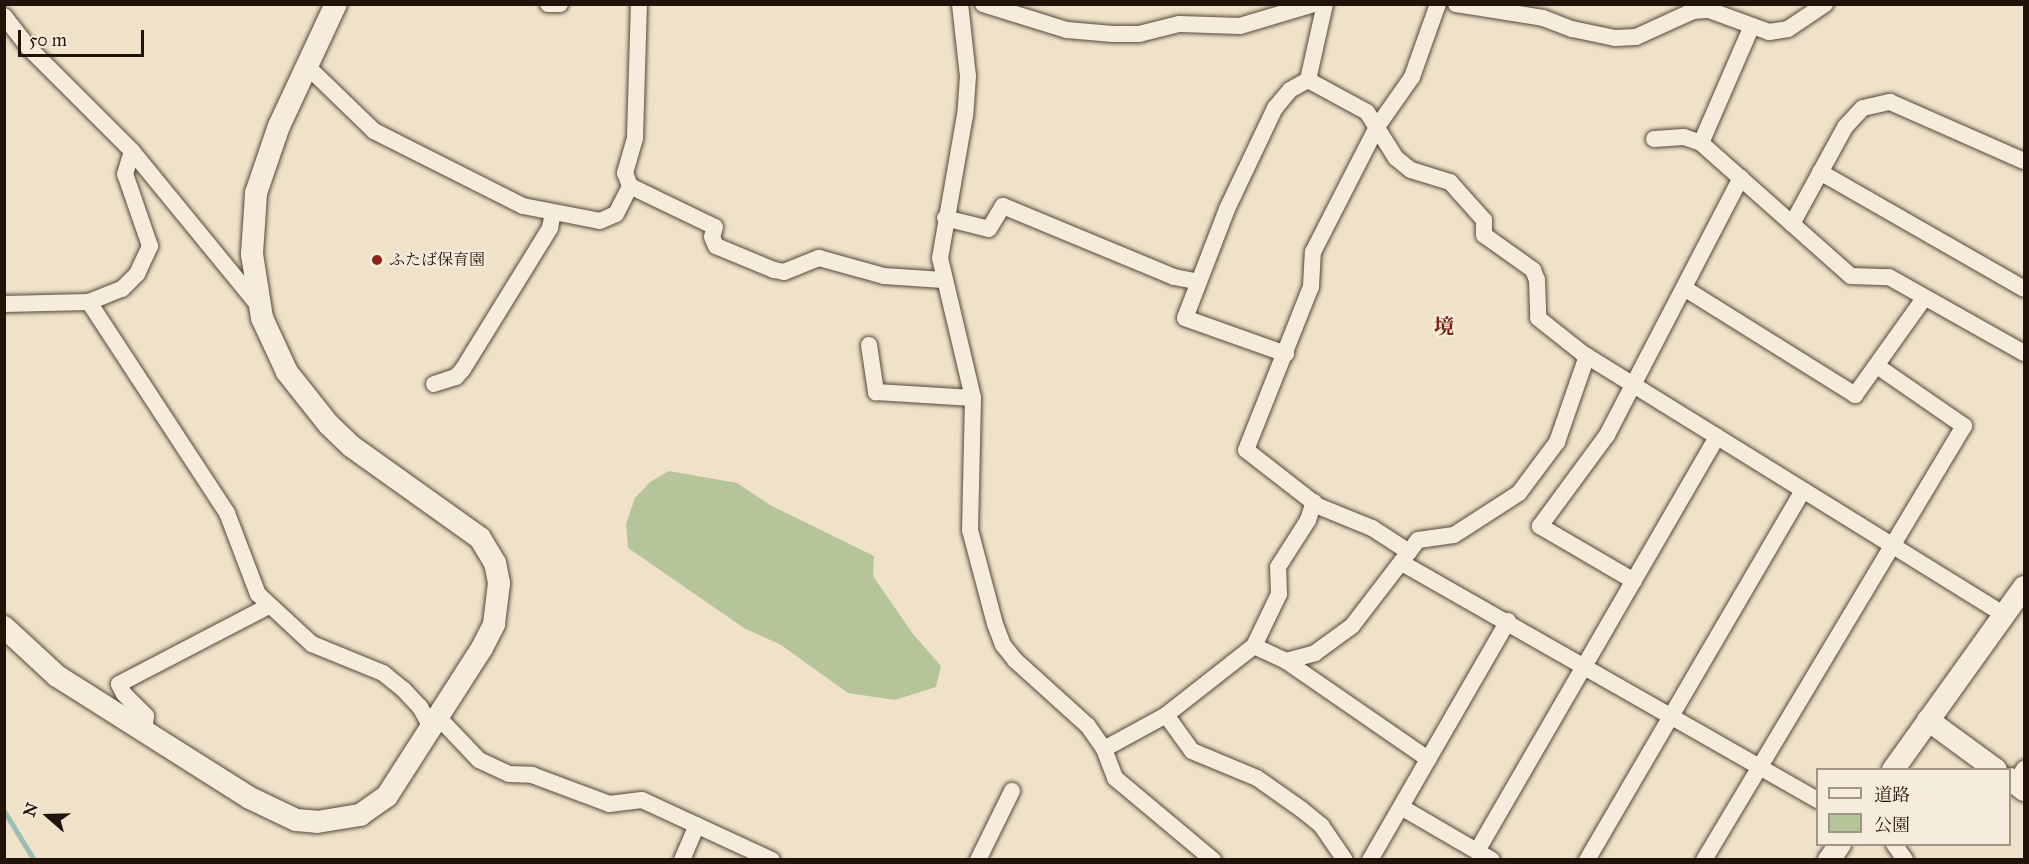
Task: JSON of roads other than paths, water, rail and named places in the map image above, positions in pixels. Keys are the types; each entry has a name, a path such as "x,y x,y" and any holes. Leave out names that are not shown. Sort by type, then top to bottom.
{"street":[{"path":"4,627 57,676 274,812 317,822 360,815 387,796 436,723 494,624 499,602 495,564 480,538 351,446 329,425 287,372 272,346 260,307 252,254 256,193 279,126 336,4"},
{"path":"548,4 560,4"},
{"path":"639,4 635,137 625,173 630,186 715,227 712,237 716,246 774,270 784,272 819,258 884,276 943,280"},
{"path":"960,4 968,76 965,115 945,218 940,258 943,280 973,398 970,530 995,624 1003,645 1015,660 1088,726 1104,749 1115,778 1213,860"},
{"path":"983,4 1067,30 1122,34 1179,24 1240,26 1314,4"},
{"path":"1286,354 1185,318 1227,209 1275,108 1290,90 1308,80 1324,4"},
{"path":"1438,4 1412,77 1377,127 1313,252 1311,287 1246,450 1314,502 1372,528 1406,558 1508,621 1816,799"},
{"path":"1456,4 1543,18 1572,29 1615,38 1636,37 1693,11 1709,10 1751,28 1769,32 1788,28 1825,4"},
{"path":"4,16 28,47 132,152 260,307"},
{"path":"1701,143 1751,28"},
{"path":"307,66 374,131 502,196 553,213 610,219 630,186"},
{"path":"1308,80 1367,112 1396,158 1411,170 1450,182 1484,220 1484,235 1533,270 1537,280 1538,318 1587,356 2004,615"},
{"path":"1792,224 1845,127 1863,108 1890,102 2025,161"},
{"path":"1654,139 1684,137 1701,143 1851,276 1889,277 2025,353"},
{"path":"4,304 89,302 122,289 137,274 150,246 125,174 132,152"},
{"path":"1820,172 2025,289"},
{"path":"1634,581 1540,526 1607,435 1741,178"},
{"path":"945,218 989,229 1003,206 1174,277 1199,282"},
{"path":"434,384 456,377 464,369 550,228 553,213"},
{"path":"1684,288 1856,395 1925,297"},
{"path":"89,302 227,513 245,566 258,594 312,644 390,678 436,723 479,760 508,774 532,775 609,804 642,800 772,860"},
{"path":"869,345 876,392 973,398"},
{"path":"1286,662 1315,653 1352,626 1418,540 1454,535 1485,518 1532,479 1557,442 1587,356"},
{"path":"1704,860 1758,766 1964,426 1877,366"},
{"path":"1401,807 1485,855 1585,666 1717,437"},
{"path":"1587,860 1803,490"},
{"path":"1104,749 1166,715 1254,646 1279,594 1278,567 1308,520 1314,502"},
{"path":"1894,768 2025,587"},
{"path":"144,731 146,716 124,694 119,684 269,606"},
{"path":"1370,860 1508,621"},
{"path":"1254,646 1286,662 1428,759"},
{"path":"1166,715 1192,751 1257,778 1321,825 1345,860"},
{"path":"1928,720 1993,768"},
{"path":"978,860 1012,791"},
{"path":"682,860 697,825"},
{"path":"1829,860 1839,846"},
{"path":"1895,846 1905,860"}],"waterway":[{"path":"4,811 34,860"}],"place":[{"name":"ふたば保育園","path":"377,260"}],"district":[{"name":"境","path":"1444,326"}]}
